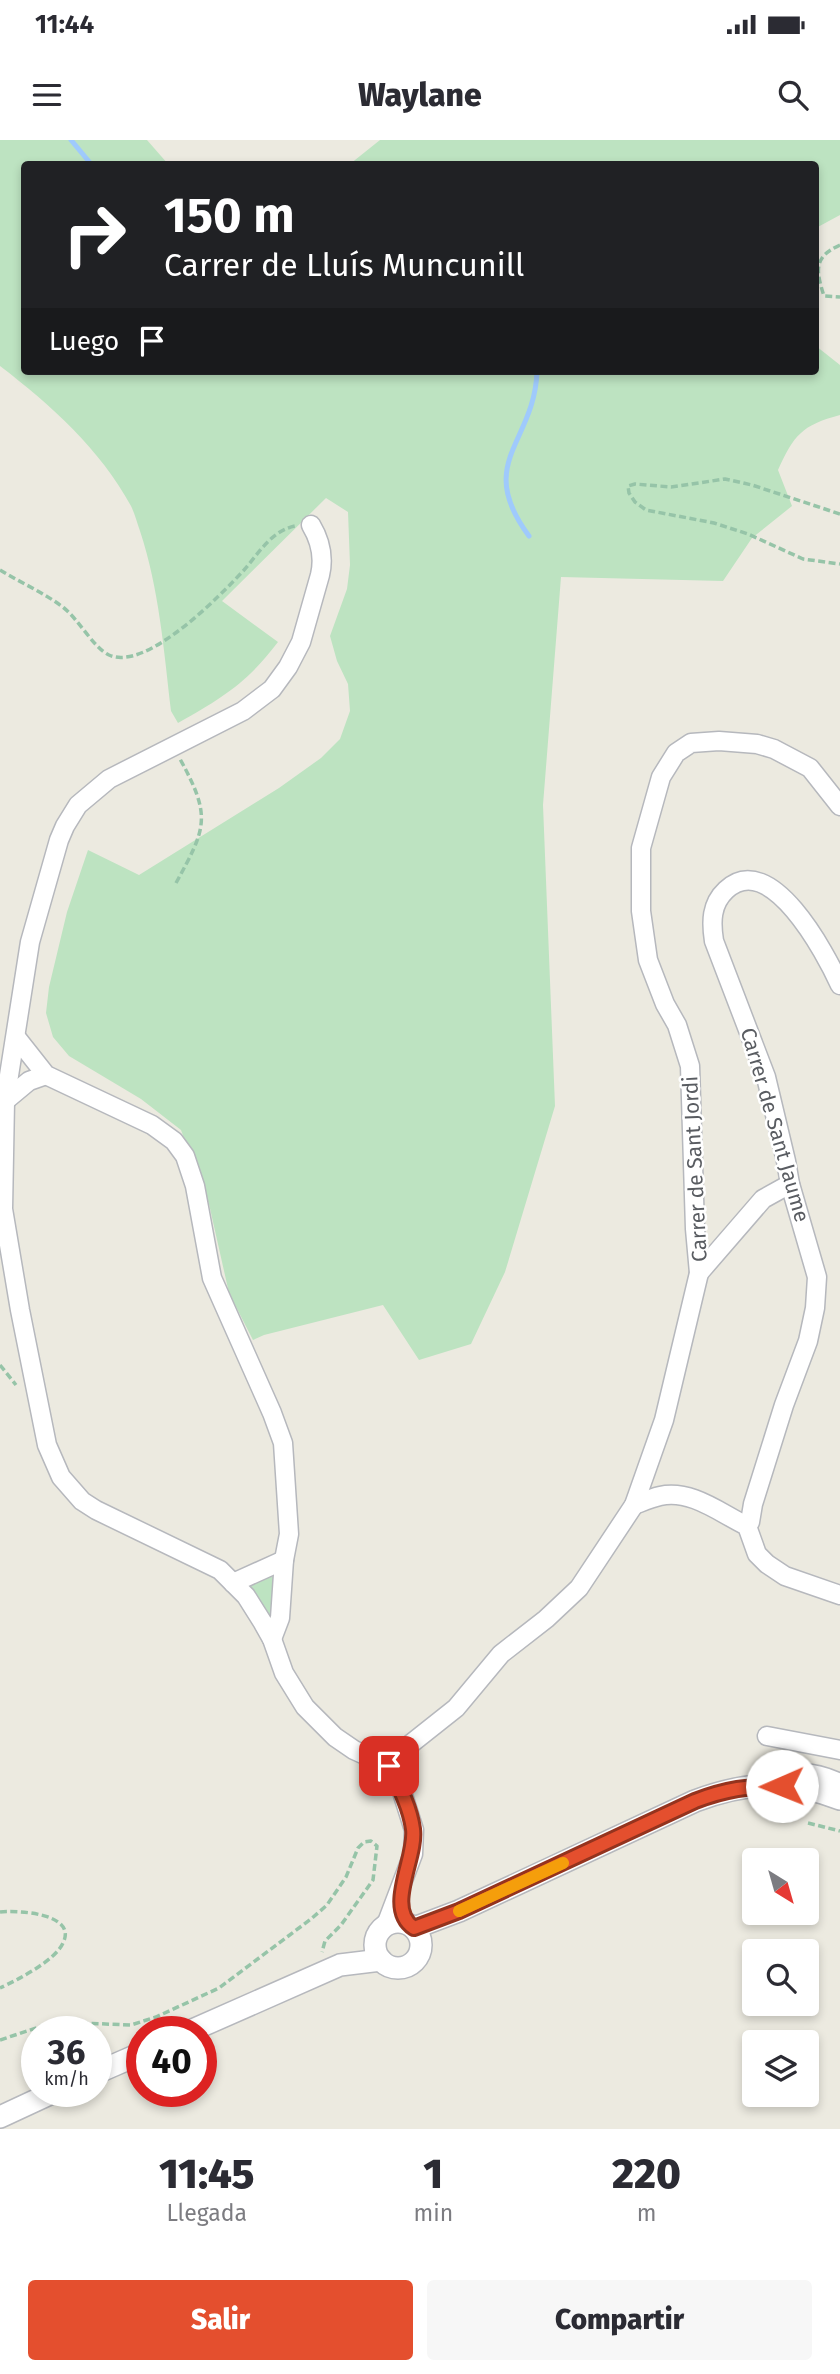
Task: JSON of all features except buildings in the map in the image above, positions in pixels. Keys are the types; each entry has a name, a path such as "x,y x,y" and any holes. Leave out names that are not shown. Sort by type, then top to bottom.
{"street":[{"path":"311,525 318,540 322,565 301,642 272,689 243,711 95,789 78,805 65,826 30,942 5,1101 3,1209 47,1445 61,1477 82,1501 210,1565 233,1583 246,1597 272,1639 284,1673 305,1707 335,1737 354,1750 389,1766 402,1792 414,1830 413,1854 376,1949 381,1960 390,1967 405,1968 418,1959 414,1933 403,1913 401,1887"},
{"name":"Carrer de Sant Jordi","path":"389,1766 403,1750 456,1708 501,1654 546,1619 579,1588 634,1505 664,1420 699,1273 690,1066 681,1035 654,979 643,938 639,879 641,848 651,808 670,761 683,748 701,741 741,742 774,749 810,768 840,806"},
{"name":"Carrer de Sant Jaume","path":"747,1526 783,1405 808,1341 815,1308 817,1277 790,1184 765,1077 714,941 711,925 718,900 732,885 740,881 750,881 771,888 796,913 815,938 840,985"},
{"path":"16,1037 46,1075 152,1125 182,1148 195,1186 212,1278 283,1443 289,1534 284,1560 282,1604 272,1639"},
{"path":"5,1101 29,1081 46,1075"},
{"path":"699,1273 763,1199 790,1184"},
{"path":"634,1505 662,1495 678,1495 710,1506 747,1526 757,1554 767,1564 785,1576 840,1595"},
{"path":"233,1583 284,1560"},
{"path":"767,1736 840,1750"},
{"path":"771,1786 786,1776 798,1773 810,1773 840,1783"},
{"path":"414,1933 695,1801 725,1790 771,1786 815,1791 840,1799"},
{"path":"334,1968 381,1931 397,1922 414,1933"},
{"path":"217,2019 334,1968 381,1960"},
{"path":"0,2117 22,2107"}],"path":[{"path":"819,265 829,250 840,245"},
{"path":"819,279 824,296 840,297"},
{"path":"840,514 752,485 725,479 671,487 635,484 628,486 635,502 646,510 691,517 736,530 803,559 840,564"},
{"path":"0,570 64,608 104,652 112,656 131,657 158,645 206,606 282,530 292,526 311,525"},
{"path":"171,747 195,792 201,809 202,827 198,843 176,883"},
{"path":"808,1823 840,1830"},
{"path":"0,2040 54,2022 131,2025 156,2017 219,1988 327,1905 346,1877 358,1848 364,1842 370,1841 377,1846 373,1880 341,1925 325,1941 321,1956 334,1968"},
{"path":"0,1912 27,1911 53,1919 60,1923 65,1938 63,1945 45,1961 0,1988"}],"green space":[{"path":"0,140 147,140 165,161 21,161 21,375 819,375 819,348 840,365 840,415 817,423 801,433 789,448 778,470 792,506 752,538 723,581 561,577 543,805 555,1106 505,1272 471,1344 419,1360 383,1305 253,1340 229,1293 209,1204 181,1130 141,1099 69,1056 53,1037 46,1013 49,987 67,912 88,850 139,875 279,788 321,758 340,739 350,711 348,684 337,661 330,636 347,589 350,565 348,512 326,498 222,601 278,642 233,688 178,723 171,711 152,575 131,506 105,466 73,429 38,396 0,366"},
{"path":"380,140 840,140 840,215 819,226 819,161 354,161"},
{"path":"272,1576 275,1580 273,1615 269,1616 248,1588 254,1582"}],"waterway":[{"path":"71,140 88,161"},
{"path":"529,536 513,511 507,489 507,470 534,396 537,375"}],"slow traffic":[{"path":"459,1911 563,1863"}],"route":[{"path":"389,1766 402,1792 414,1830 413,1854 401,1887 403,1913 408,1924 414,1928 459,1911 695,1801 725,1790 750,1786 782,1786"}]}
